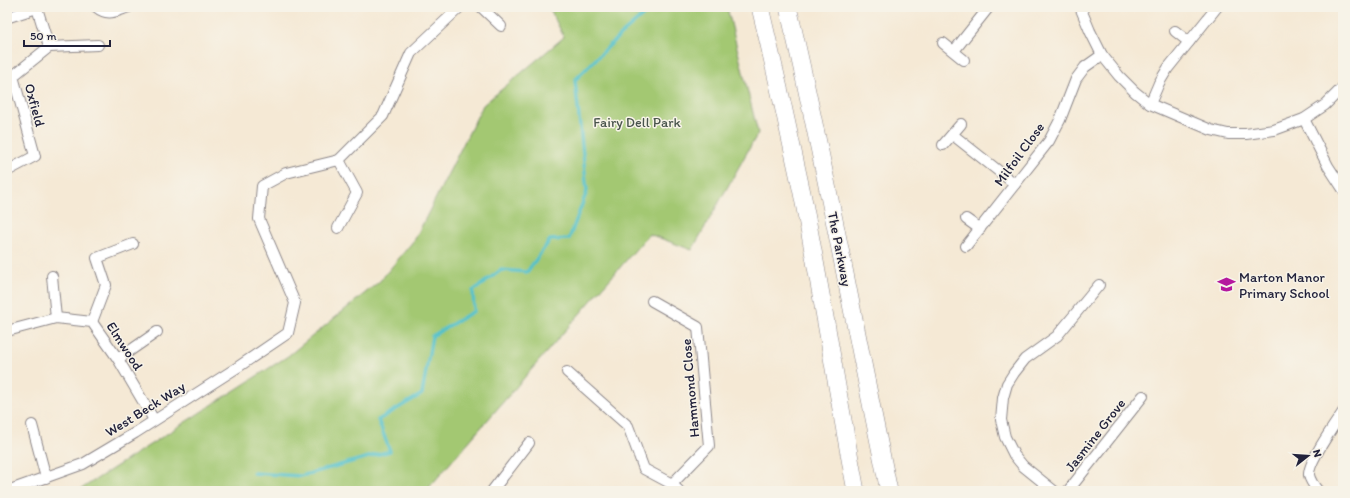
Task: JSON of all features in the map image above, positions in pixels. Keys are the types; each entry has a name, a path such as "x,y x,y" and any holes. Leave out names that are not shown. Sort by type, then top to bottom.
{"highway":[{"name":"The Parkway","path":"760,7 802,193 856,491"},
{"name":"The Parkway","path":"788,7 826,181 889,491"}],"street":[{"path":"96,7 102,12 110,13 129,7"},
{"path":"338,228 358,193 339,160 383,116 411,53 460,7"},
{"path":"481,7 501,26"},
{"path":"954,51 989,7"},
{"path":"1080,7 1102,54 1119,76 1135,92 1150,104 1196,125 1211,130 1228,134 1261,133 1274,130 1304,119 1325,105 1343,87"},
{"path":"1150,104 1159,83 1168,68 1217,7"},
{"path":"7,16 38,8 49,47 98,45"},
{"path":"1175,31 1189,42"},
{"path":"943,43 964,60"},
{"name":"Oxfield","path":"7,171 35,156 13,76 49,47"},
{"name":"Milfoil Close","path":"966,246 1049,141 1060,120 1076,79 1085,67 1102,54"},
{"path":"1304,119 1328,166 1343,189"},
{"path":"943,145 962,124"},
{"path":"953,135 1015,184"},
{"name":"West Beck Way","path":"7,489 13,489 46,478 82,464 238,367 288,333 295,303 259,219 262,186 286,173 339,160"},
{"path":"966,219 980,229"},
{"path":"92,322 106,285 97,258 133,244"},
{"path":"52,276 56,318"},
{"path":"1054,491 1023,466 1014,455 1005,437 1001,420 1003,398 1010,379 1025,359 1057,336 1099,285"},
{"name":"Hammond Close","path":"652,301 698,328 709,446 676,487"},
{"name":"Elmwood","path":"7,331 56,318 92,322 118,359 154,420"},
{"path":"118,359 157,332"},
{"path":"567,372 628,426 644,469 676,487"},
{"name":"Jasmine Grove","path":"1068,491 1144,396"},
{"path":"1315,488 1309,475 1311,464 1343,412"},
{"path":"32,425 46,478"},
{"path":"492,491 529,443"}],"green space":[{"name":"Fairy Dell Park","path":"549,7 727,7 758,133 692,250 649,234 426,491 78,491 288,356 380,281 415,239 483,105 564,37"}],"waterway":[{"path":"253,473 301,476 390,451 378,420 422,394 432,336 474,311 473,291 501,270 527,272 550,240 569,239 587,191 575,80 619,36 653,7"}],"place":[{"name":"Marton Manor Primary School","path":"1226,285"}]}
